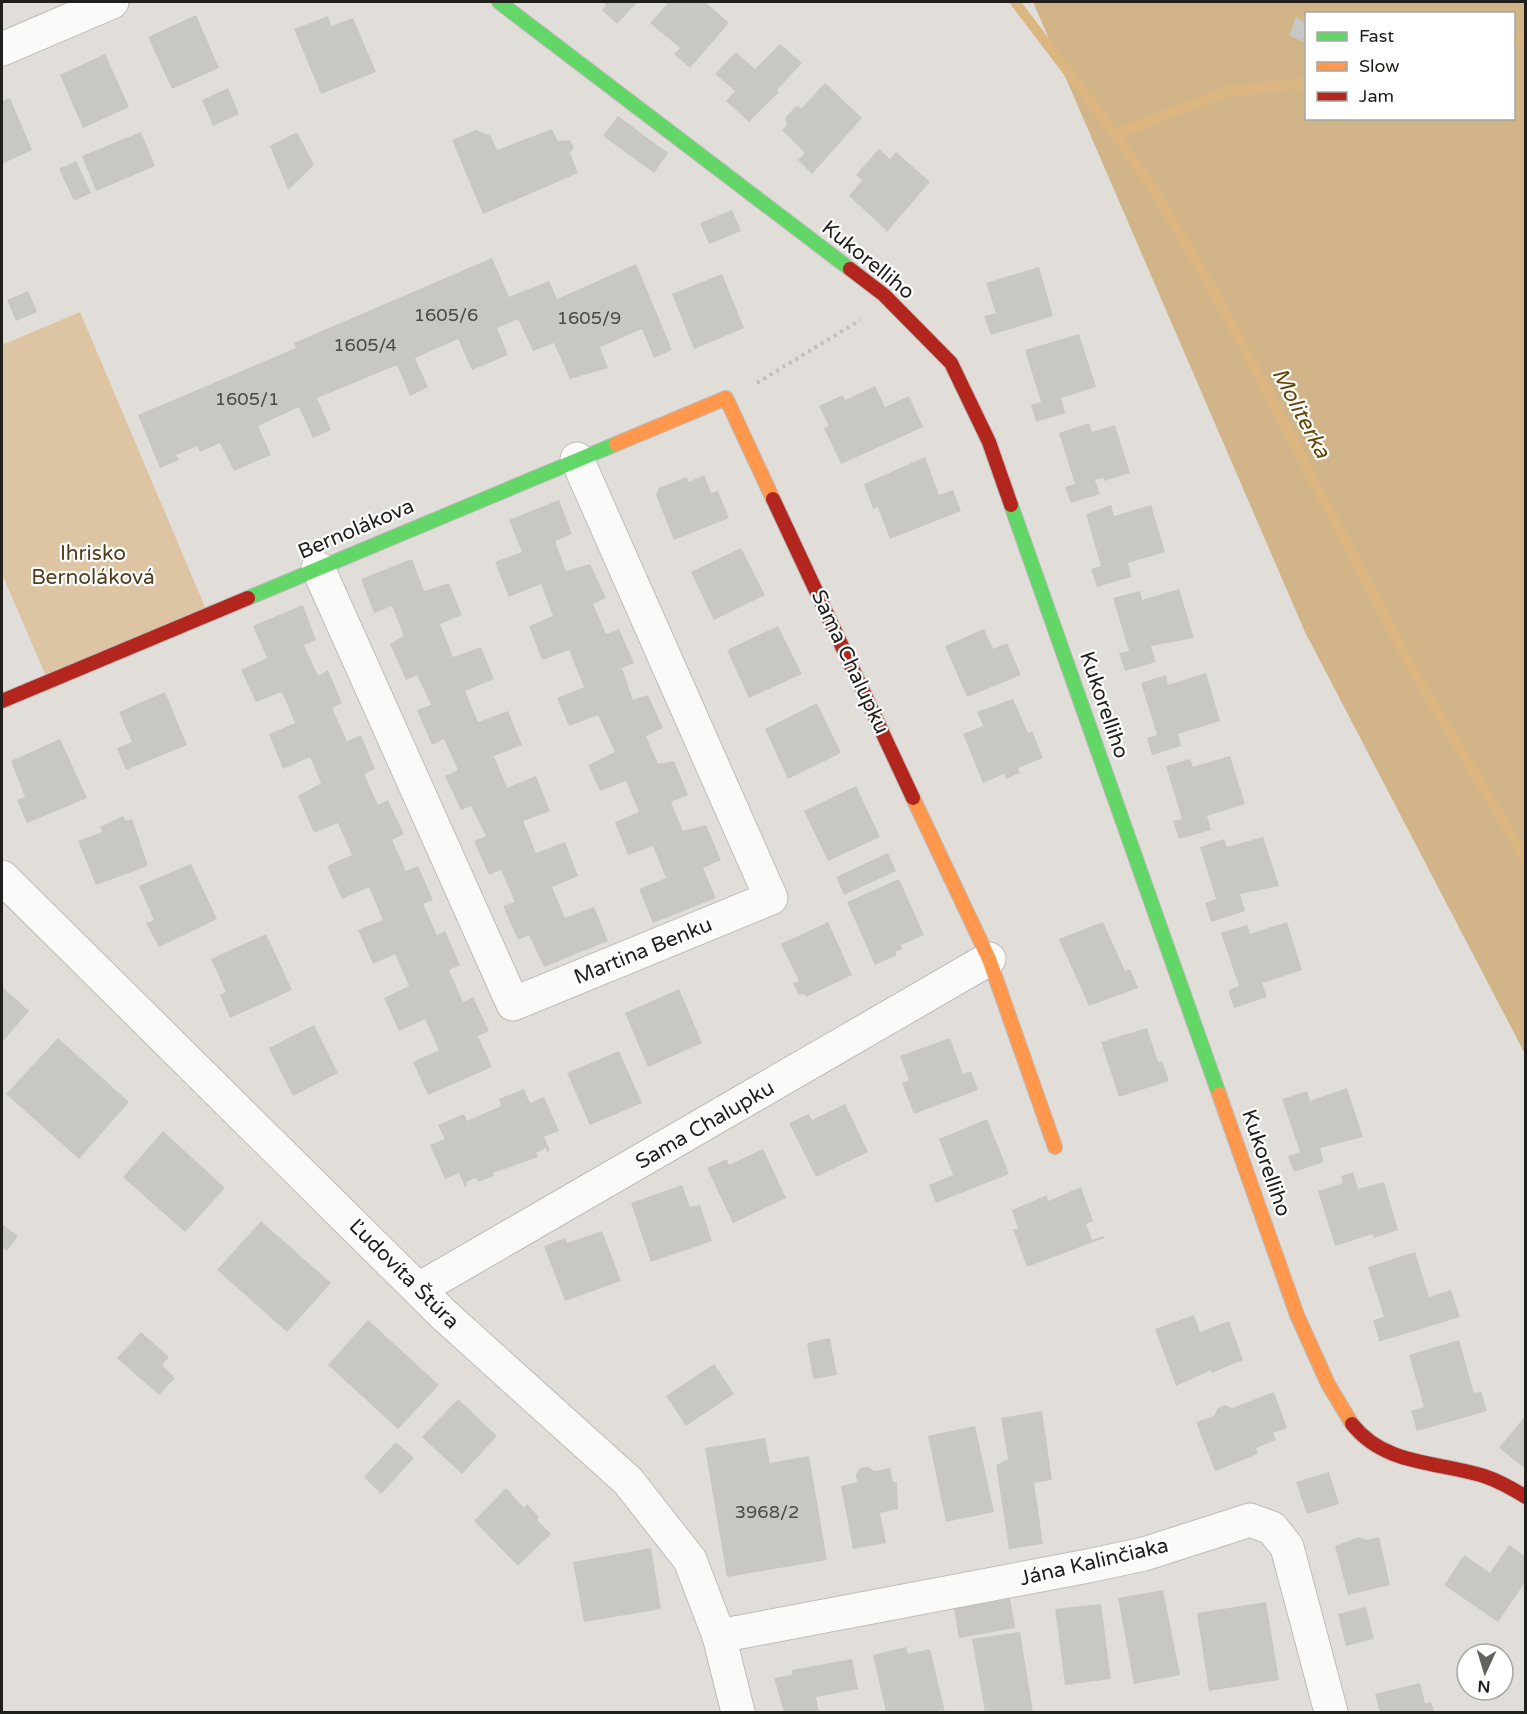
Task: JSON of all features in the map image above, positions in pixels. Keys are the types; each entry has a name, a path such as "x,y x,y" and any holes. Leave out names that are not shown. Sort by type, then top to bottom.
{"street":[{"path":"2,49 112,2"},
{"name":"Kukorelliho","path":"499,2 884,295 951,363 988,442 1297,1315 1322,1369 1355,1428 1368,1442 1392,1454 1484,1476 1526,1497"},
{"name":"Bernolákova","path":"2,700 726,398"},
{"name":"Sama Chalupku","path":"726,398 989,959 1054,1147"},
{"name":"Martina Benku","path":"318,568 513,1004 771,898 577,459"},
{"name":"Ľudovíta Štúra","path":"2,877 442,1314 628,1481 690,1560 719,1636 738,1713"},
{"name":"Sama Chalupku","path":"419,1289 989,959"},
{"name":"Jána Kalinčiaka","path":"719,1636 1143,1554 1250,1520 1272,1527 1287,1547 1331,1713"}],"path":[{"path":"726,398 780,371 860,320 884,295"}],"green space":[{"name":"Ihrisko Bernoláková","path":"80,312 208,614 48,681 2,574 2,345"}],"shaded area":[{"path":"1033,2 1525,2 1525,1054 1305,632"}],"building":[{"path":"603,2 637,2 617,24 602,10 606,5"},
{"path":"669,2 705,2 729,23 690,68 674,54 680,48 650,23"},
{"path":"196,15 219,68 172,89 148,37"},
{"path":"328,16 331,26 353,18 376,72 321,94 294,29"},
{"path":"1296,17 1305,22 1303,42 1289,35"},
{"path":"780,44 802,63 777,90 779,92 749,122 726,101 735,91 715,74 736,52 755,69"},
{"path":"105,54 129,107 83,128 60,75"},
{"path":"825,83 862,118 812,174 798,160 805,153 782,130 787,125 785,118 796,106 802,108"},
{"path":"228,88 239,114 213,126 202,100"},
{"path":"10,98 32,150 2,164 2,101"},
{"path":"618,116 668,153 654,173 603,136"},
{"path":"552,129 558,141 570,140 574,148 570,153 578,173 483,214 452,140 476,130 491,136 497,150"},
{"path":"141,132 155,166 96,191 82,156"},
{"path":"297,132 314,165 288,190 270,146"},
{"path":"879,149 890,159 896,152 930,182 885,234 886,230 849,196 862,180 856,175"},
{"path":"76,161 91,193 74,201 59,169"},
{"path":"732,210 741,231 709,244 700,223"},
{"path":"492,258 509,297 549,281 557,299 636,264 672,350 654,358 642,329 600,347 608,368 570,379 554,343 533,351 518,319 497,328 508,355 472,370 458,339 415,358 428,387 410,396 397,365 317,398 331,430 313,438 299,407 258,426 271,455 234,471 220,443 200,452 197,446 176,455 179,460 160,468 138,415 296,348 294,343"},
{"path":"1039,267 1053,316 991,335 984,316 996,313 986,283"},
{"path":"722,274 744,328 694,349 672,294"},
{"path":"28,291 37,312 16,321 7,300"},
{"path":"1079,334 1096,387 1061,398 1065,413 1036,422 1031,405 1041,402 1025,350"},
{"path":"875,386 885,407 909,396 923,427 841,464 824,428 829,426 819,406 843,395 845,400"},
{"path":"1089,423 1092,432 1115,425 1130,473 1104,481 1104,478 1095,480 1100,494 1071,503 1065,487 1075,484 1059,433"},
{"path":"925,457 939,495 953,490 961,511 890,539 878,507 873,509 864,484"},
{"path":"704,475 711,493 718,491 729,518 674,540 656,495 659,488 687,477 689,482"},
{"path":"559,500 572,534 555,541 566,571 590,564 606,598 593,604 606,634 619,629 634,663 622,668 633,700 648,695 663,728 646,736 658,764 674,761 688,795 671,802 683,831 706,825 721,860 703,868 716,898 653,923 639,889 666,878 653,846 628,855 615,822 639,812 626,781 600,791 588,765 615,752 598,715 569,726 557,698 584,687 569,650 542,660 529,626 553,616 541,584 509,597 495,562 522,552 509,520"},
{"path":"1111,505 1114,516 1151,505 1165,552 1128,563 1131,577 1097,587 1091,569 1101,566 1086,514"},
{"path":"741,548 765,595 714,620 691,572"},
{"path":"412,559 424,591 449,583 462,615 440,624 453,657 481,647 494,679 465,691 478,722 508,711 522,745 494,756 507,788 536,776 550,811 523,821 536,853 565,842 578,876 552,887 565,918 594,907 608,941 544,967 529,935 518,940 503,906 515,902 501,870 489,875 474,841 486,836 471,806 461,810 445,776 458,770 444,739 432,745 417,710 431,705 417,675 406,680 390,644 404,636 392,606 374,613 361,579"},
{"path":"1179,589 1194,638 1151,646 1156,662 1125,671 1119,653 1129,651 1113,598 1140,591 1142,600"},
{"path":"303,605 316,640 304,645 318,676 328,670 342,703 332,708 347,741 361,735 375,769 364,774 378,805 388,800 404,834 392,840 406,871 418,866 433,900 423,904 437,935 445,931 460,965 449,970 463,1002 473,997 489,1031 478,1036 492,1067 428,1095 413,1062 439,1050 425,1019 399,1031 384,998 409,986 395,954 373,964 358,930 383,920 369,887 342,899 327,866 352,855 338,823 314,833 298,796 321,783 310,757 283,769 269,734 295,723 282,692 256,702 241,670 267,658 253,626"},
{"path":"778,626 802,674 749,698 727,650"},
{"path":"984,629 993,649 1007,643 1021,675 967,697 945,646"},
{"path":"1206,673 1220,721 1178,734 1181,746 1152,755 1147,738 1157,735 1141,683 1166,675 1168,685"},
{"path":"165,692 187,745 126,770 117,748 132,742 119,712"},
{"path":"1013,699 1028,733 1032,731 1043,758 1018,768 1020,773 1006,779 1004,774 983,783 963,734 983,726 977,712"},
{"path":"817,703 841,753 788,779 765,729"},
{"path":"60,739 87,798 27,823 17,800 25,797 11,761"},
{"path":"1230,756 1245,804 1207,816 1211,830 1179,839 1173,821 1182,819 1166,766 1190,759 1193,767"},
{"path":"856,786 880,837 828,861 804,811"},
{"path":"123,816 126,821 132,819 148,866 96,885 78,841 102,832 100,827"},
{"path":"1263,837 1279,886 1240,894 1245,911 1211,922 1205,903 1216,899 1200,847 1224,839 1227,847"},
{"path":"888,853 896,871 844,895 836,877"},
{"path":"191,864 217,919 159,947 146,923 154,920 139,886"},
{"path":"899,879 924,935 901,945 902,949 895,952 897,955 875,965 847,902"},
{"path":"828,922 852,975 806,997 804,994 799,995 793,983 799,981 781,944"},
{"path":"1103,922 1125,971 1130,969 1138,988 1089,1006 1059,939"},
{"path":"1287,922 1302,970 1262,983 1267,997 1234,1008 1228,990 1239,986 1221,933 1247,925 1250,934"},
{"path":"266,934 292,990 230,1018 220,995 226,992 211,959"},
{"path":"2,987 29,1011 2,1042"},
{"path":"679,989 702,1043 648,1067 625,1013"},
{"path":"314,1025 338,1073 293,1096 269,1048"},
{"path":"1147,1028 1158,1062 1162,1061 1169,1081 1119,1097 1101,1042"},
{"path":"58,1038 129,1102 79,1159 6,1094"},
{"path":"950,1038 963,1074 971,1071 978,1090 914,1114 902,1083 909,1080 900,1056"},
{"path":"619,1051 642,1103 590,1125 567,1073"},
{"path":"1347,1088 1363,1137 1320,1148 1324,1162 1294,1172 1288,1156 1300,1152 1282,1099 1307,1091 1310,1101"},
{"path":"524,1089 530,1103 544,1097 559,1131 544,1137 550,1150 547,1152 546,1148 536,1153 538,1157 493,1173 494,1176 478,1182 476,1178 466,1182 465,1187 459,1173 445,1179 430,1145 445,1139 438,1125 464,1114 467,1121 501,1106 499,1099"},
{"path":"845,1104 868,1152 816,1177 789,1123 809,1114 812,1120"},
{"path":"987,1119 1009,1174 936,1203 929,1185 953,1175 939,1139"},
{"path":"163,1131 225,1188 185,1232 123,1177"},
{"path":"763,1149 786,1198 733,1223 707,1168 727,1159 729,1165"},
{"path":"1353,1172 1358,1189 1384,1182 1398,1230 1374,1238 1373,1234 1335,1246 1318,1191 1343,1183 1341,1176"},
{"path":"682,1185 690,1207 700,1205 712,1241 651,1262 631,1203"},
{"path":"1081,1187 1093,1221 1086,1224 1092,1240 1104,1236 1104,1238 1027,1267 1013,1229 1018,1229 1012,1210 1047,1195 1048,1201"},
{"path":"261,1221 331,1283 287,1332 217,1270"},
{"path":"2,1224 18,1236 7,1251 2,1247"},
{"path":"602,1231 621,1281 565,1301 544,1246 565,1238 567,1243"},
{"path":"1415,1252 1429,1297 1451,1290 1460,1317 1378,1342 1373,1320 1384,1317 1368,1267"},
{"path":"1194,1315 1200,1332 1229,1321 1243,1360 1212,1373 1211,1370 1176,1386 1155,1329"},
{"path":"368,1320 439,1385 398,1429 328,1365"},
{"path":"141,1332 169,1357 162,1365 175,1378 159,1395 117,1358"},
{"path":"830,1338 837,1375 813,1379 807,1343"},
{"path":"1459,1340 1474,1393 1481,1391 1487,1411 1417,1431 1411,1411 1424,1407 1409,1355"},
{"path":"714,1364 734,1394 686,1426 666,1396"},
{"path":"1274,1392 1287,1428 1273,1433 1276,1440 1256,1448 1258,1454 1215,1471 1196,1422 1214,1416 1218,1408 1225,1405 1232,1408"},
{"path":"458,1399 497,1436 462,1474 422,1437"},
{"path":"1042,1411 1052,1480 1034,1483 1043,1544 1009,1549 996,1465 1008,1459 1001,1418"},
{"path":"1526,1415 1526,1469 1499,1448"},
{"path":"975,1426 994,1512 946,1522 928,1436"},
{"path":"765,1438 770,1463 809,1456 827,1560 727,1577 705,1448"},
{"path":"396,1442 414,1458 381,1494 364,1477"},
{"path":"868,1467 874,1471 890,1468 893,1482 897,1482 898,1509 880,1513 886,1543 853,1549 841,1486 857,1482 856,1475 860,1468"},
{"path":"1329,1472 1339,1504 1307,1514 1296,1482"},
{"path":"506,1488 524,1508 527,1504 539,1517 537,1520 551,1534 518,1566 474,1521"},
{"path":"1359,1537 1366,1540 1379,1537 1390,1585 1348,1595 1335,1546"},
{"path":"1509,1545 1526,1557 1526,1581 1498,1622 1444,1585 1464,1555 1490,1573"},
{"path":"651,1548 661,1609 584,1622 573,1562"},
{"path":"1163,1590 1180,1675 1134,1684 1118,1598"},
{"path":"1010,1598 1015,1628 959,1638 954,1609"},
{"path":"1266,1602 1279,1680 1209,1691 1197,1613"},
{"path":"1101,1604 1111,1679 1065,1685 1055,1609"},
{"path":"1366,1607 1374,1639 1346,1646 1338,1614"},
{"path":"1020,1632 1033,1712 985,1712 972,1639"},
{"path":"906,1647 908,1654 930,1649 945,1712 886,1712 873,1655"},
{"path":"852,1659 858,1689 816,1697 819,1712 784,1712 774,1678 792,1675 792,1670"},
{"path":"1420,1683 1425,1703 1431,1702 1434,1712 1380,1712 1375,1694"}],"waterway":[{"name":"Moliterka","path":"1015,2 1153,188 1223,308 1413,670 1526,860"},
{"path":"1515,41 1526,38"},
{"path":"1115,134 1226,92 1305,83"}],"traffic: fast":[{"path":"499,2 850,269"},
{"path":"248,598 616,444"},
{"path":"1011,505 1219,1094"}],"traffic: slow":[{"path":"616,444 726,398 773,499"},
{"path":"913,798 989,959 1055,1147"},
{"path":"1219,1094 1297,1315 1328,1384 1352,1424"}],"traffic: jam":[{"path":"850,269 884,295 951,363 989,442 1011,505"},
{"path":"773,499 913,798"},
{"path":"2,701 248,598"},
{"path":"1352,1424 1365,1438 1396,1455 1484,1476 1526,1497"}]}
